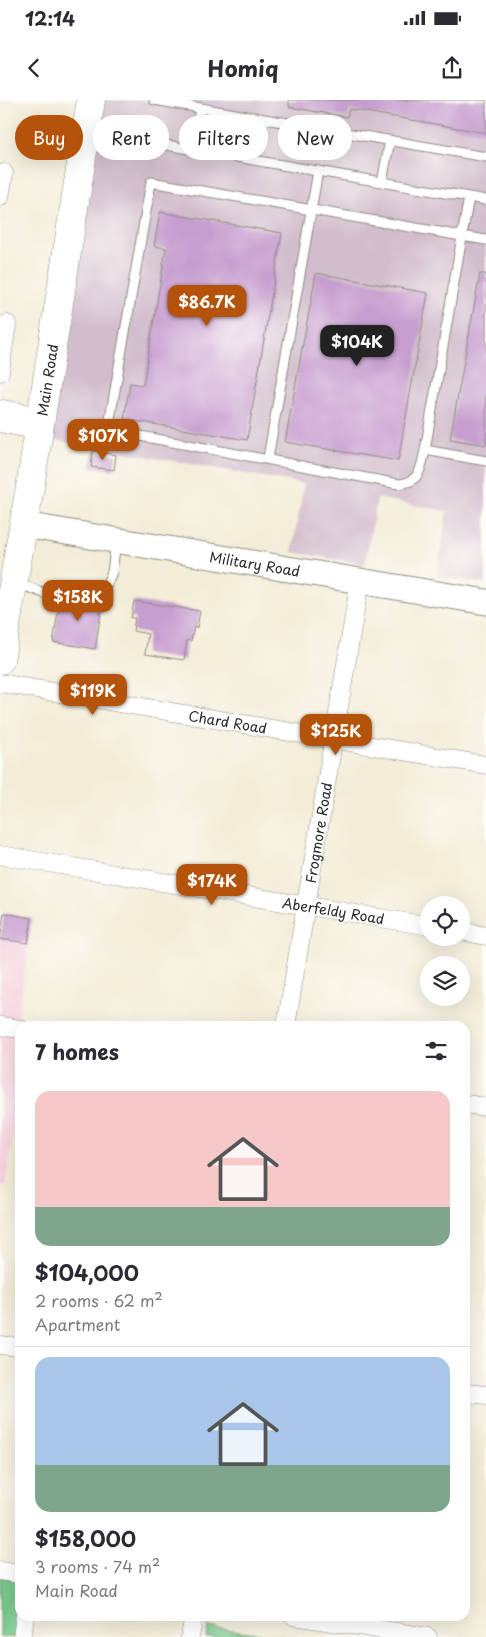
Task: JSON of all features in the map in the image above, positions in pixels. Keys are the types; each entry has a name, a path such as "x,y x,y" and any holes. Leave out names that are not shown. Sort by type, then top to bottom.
{"main road":[{"name":"Main Road","path":"0,660 24,526 91,100"},
{"name":"Military Road","path":"24,526 486,602"}],"street":[{"path":"0,197 4,173"},
{"path":"0,372 7,324"},
{"path":"0,411 3,410 40,423"},
{"path":"0,423 40,423"},
{"name":"Frogmore Road","path":"287,1021 332,739 360,580"},
{"name":"Chard Road","path":"0,683 486,765"},
{"name":"Aberfeldy Road","path":"0,855 420,924"},
{"path":"470,933 486,936"},
{"path":"0,1026 15,1028"},
{"path":"470,1105 486,1107"},
{"path":"0,1345 15,1346"},
{"path":"470,1393 486,1395"},
{"path":"0,1571 15,1573"},
{"path":"22,1637 24,1621"},
{"path":"190,1637 193,1621"},
{"path":"363,1622 428,1637"}],"lane":[{"path":"154,100 486,157"},
{"path":"199,115 200,108"},
{"path":"86,131 179,148"},
{"path":"382,182 390,140"},
{"path":"253,160 486,200"},
{"path":"268,458 318,171"},
{"path":"469,197 462,236 425,450 417,477 407,483 400,484 268,458 108,430 151,182 311,210 462,236 486,240"},
{"path":"425,450 486,461"},
{"path":"95,598 106,586 112,572 117,541"},
{"path":"14,582 60,599"}],"shaded area":[{"path":"91,100 486,100 486,584 437,576 447,511 377,498 365,564 292,552 304,484 37,437 81,160 83,160"},
{"path":"0,939 29,944 17,1021 15,1021 15,1124 5,1186 0,1185"}],"green space":[{"path":"0,1577 15,1579 15,1621 20,1621 20,1637 0,1637"},
{"path":"208,1627 288,1637 206,1637"}],"building":[{"path":"289,100 486,100 486,133 349,109 348,115 335,115 289,107"},
{"path":"160,212 282,233 247,440 124,419 130,383 143,385 166,248 154,246"},
{"path":"316,273 428,293 398,461 285,442"},
{"path":"480,274 486,274 486,445 450,439"},
{"path":"93,451 116,455 114,470 91,467"},
{"path":"62,593 89,598 94,605 98,605 103,600 95,649 53,642 59,605 64,604 66,601 65,595"},
{"path":"134,601 200,611 197,628 194,627 191,641 187,640 184,660 145,654 148,634 133,631 135,618 131,618"},
{"path":"4,913 32,918 28,943 0,939"}]}
